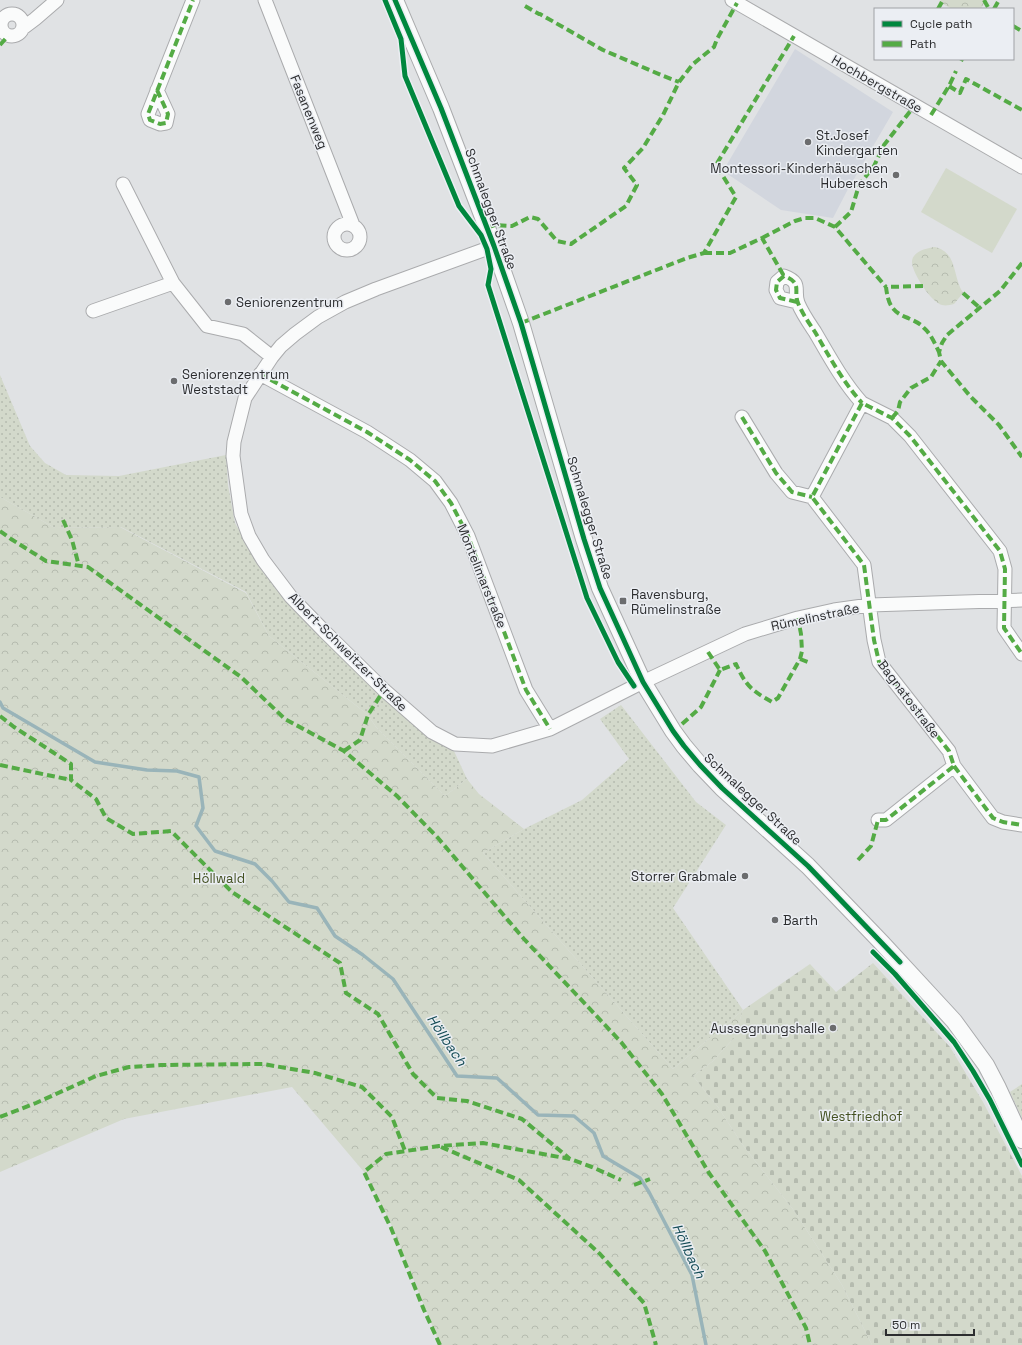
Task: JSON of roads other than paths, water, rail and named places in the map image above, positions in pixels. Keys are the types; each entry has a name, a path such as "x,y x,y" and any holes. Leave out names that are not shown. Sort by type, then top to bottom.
{"street":[{"path":"23,28 57,0"},
{"path":"157,90 193,0"},
{"name":"Fasanenweg","path":"265,0 353,225"},
{"name":"Schmalegger Straße","path":"395,0 441,108 494,246 521,323 584,539 600,588 643,682 673,731 700,765 722,788 808,866 954,1021 986,1065 1022,1140"},
{"name":"Hochbergstraße","path":"741,2 1022,167"},
{"path":"123,184 173,283 207,326 243,334 272,357"},
{"name":"Albert-Schweitzer-Straße","path":"494,246 376,289 345,302 318,317 281,346 260,374 245,398 234,442 233,456 239,505 249,536 263,560 291,596 324,631 406,710 432,732 455,744 492,746 550,729 643,682"},
{"path":"93,311 173,283"},
{"path":"797,302 838,371 854,394 862,403 892,418 910,436 1000,551 1005,569 1004,628 1022,654"},
{"name":"Montelimarstraße","path":"260,374 367,432 410,460 435,481 451,503 468,536 526,690 550,729"},
{"path":"742,417 776,473 792,492 812,497 862,403"},
{"name":"Bagnatostraße","path":"812,497 864,565 874,640 879,662 949,751 954,766 993,818 1003,822 1022,825"},
{"name":"Rümelinstraße","path":"643,682 746,634 798,618 834,610 870,605 1022,600"},
{"path":"878,820 886,820 954,766"}],"waterway":[{"name":"Höllbach","path":"0,702 3,708 95,762 147,770 177,771 199,777 203,808 196,826 215,851 255,864 272,881 289,902 317,908 335,936 363,955 393,979 457,1076 497,1078 538,1115 574,1116 594,1133 603,1156 640,1178 649,1192 692,1275 706,1345"}],"place":[{"name":"St.Josef Kindergarten","path":"808,142"},
{"name":"Montessori-Kinderhäuschen Huberesch","path":"896,175"},
{"name":"Seniorenzentrum","path":"228,302"},
{"name":"Seniorenzentrum Weststadt","path":"174,381"},
{"name":"Ravensburg, Rümelinstraße","path":"623,601"},
{"name":"Storrer Grabmale","path":"745,876"},
{"name":"Barth","path":"775,920"},
{"name":"Aussegnungshalle","path":"833,1028"}],"park label":[{"name":"Höllwald","path":"219,878"},
{"name":"Westfriedhof","path":"861,1116"}]}
